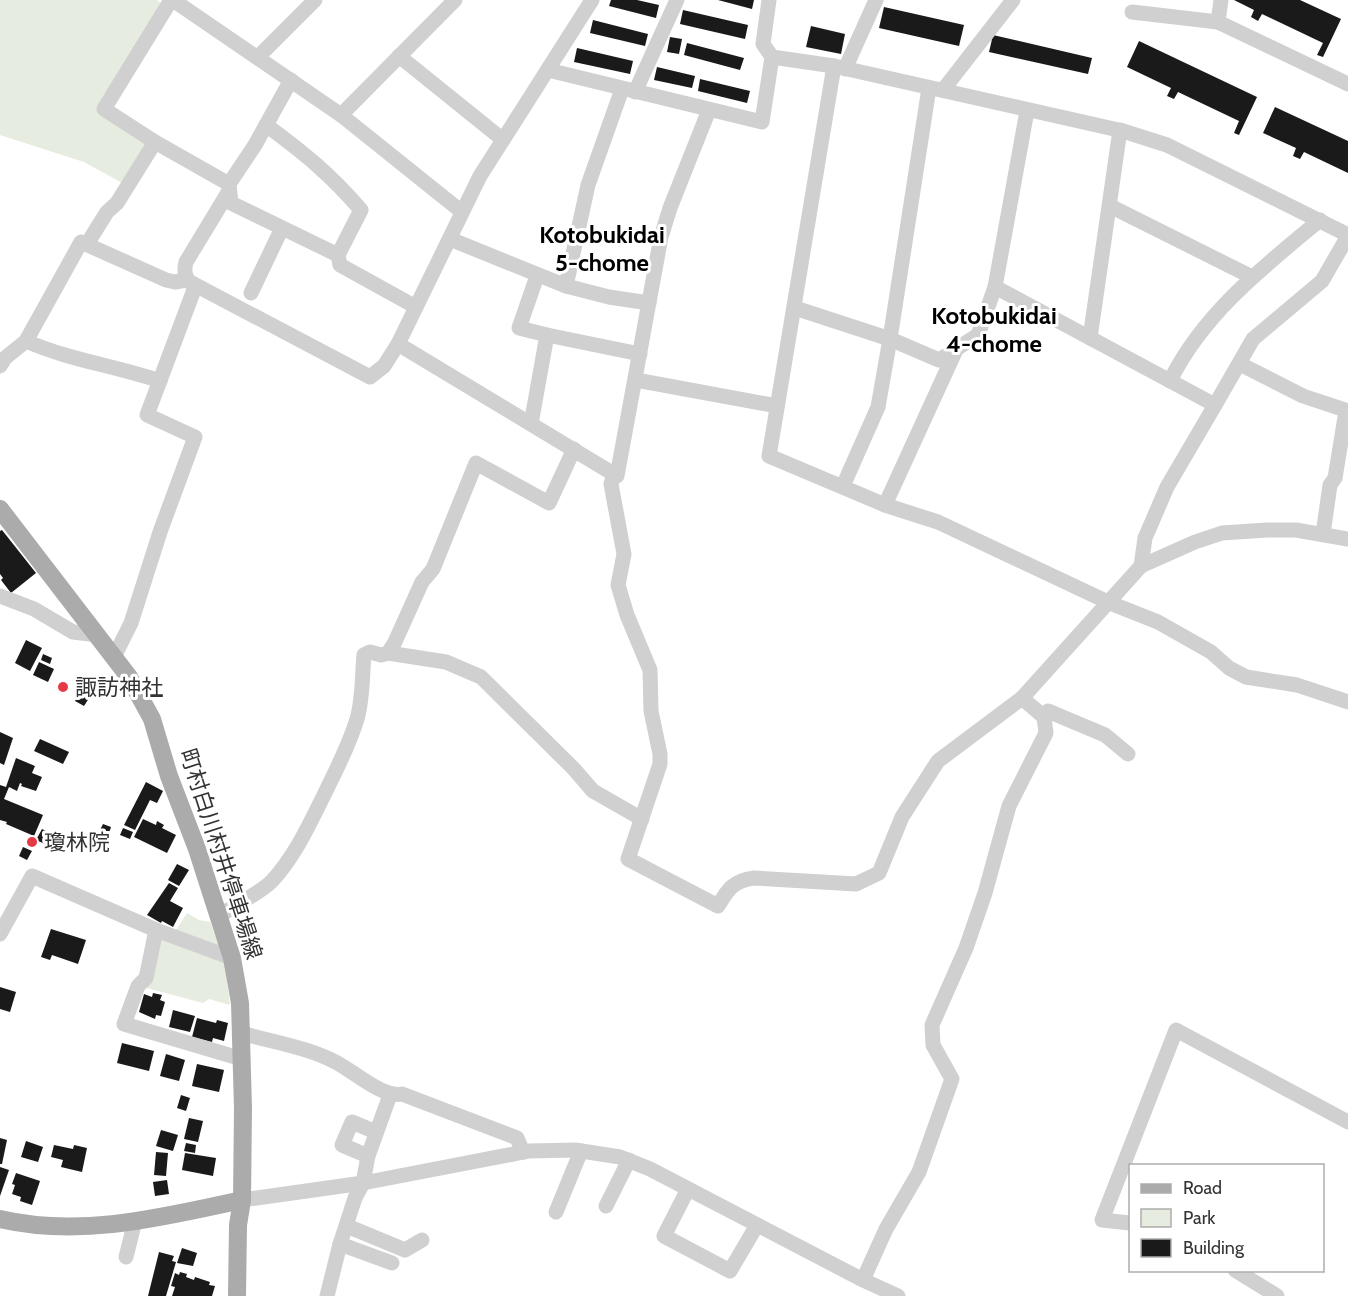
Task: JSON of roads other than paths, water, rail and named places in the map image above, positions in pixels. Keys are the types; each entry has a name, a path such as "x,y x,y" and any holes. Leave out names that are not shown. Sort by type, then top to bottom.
{"main road":[{"name":"町村白川村井停車場線","path":"0,509 129,677 152,719 169,776 197,849 232,958 240,1003 242,1059 242,1200 238,1225 237,1296"},
{"path":"0,1219 69,1228 167,1217 242,1200"}],"street":[{"path":"258,57 315,0"},
{"path":"341,115 455,0"},
{"path":"0,366 5,358 26,341 81,242 166,280 175,282 186,280 370,377 384,366 398,344 462,212 502,139 592,0"},
{"path":"566,286 588,185 629,91 677,0"},
{"path":"548,70 762,122 772,57 763,44 769,0"},
{"path":"876,0 839,68 769,456 885,505 938,522 1110,603 1158,622 1211,652 1229,668 1246,677 1297,685 1348,702"},
{"path":"843,486 878,407 936,89 1013,0"},
{"path":"1218,22 1221,0"},
{"path":"338,255 231,203 229,188 104,109 176,1 341,115 462,212"},
{"path":"1132,12 1218,22 1348,84"},
{"path":"399,56 502,139"},
{"path":"772,57 839,68 1120,130 1167,145 1348,235 1322,281 1253,339 1167,487 1145,538 1141,566"},
{"path":"114,657 131,624 160,532 195,437 147,415 195,287 186,280 184,270 186,262 291,80"},
{"path":"398,344 617,476 661,237 670,208 709,110"},
{"path":"795,309 890,339 939,360 978,335 995,287 1027,111"},
{"path":"266,125 327,172 361,210 338,255 340,265 416,307"},
{"path":"1090,338 1120,130"},
{"path":"87,244 107,212 117,203 155,141"},
{"path":"1110,206 1252,277"},
{"path":"1170,381 1198,333 1252,277 1320,220"},
{"path":"252,293 282,228"},
{"path":"450,239 566,286 609,297 649,303"},
{"path":"537,276 519,327 640,354"},
{"path":"995,287 1215,405"},
{"path":"531,424 547,335"},
{"path":"26,341 63,356 160,381"},
{"path":"885,505 956,350"},
{"path":"1240,363 1303,396 1347,411 1335,478 1330,484 1323,534"},
{"path":"636,380 777,406"},
{"path":"388,653 422,582 433,569 476,464 549,503 574,449"},
{"path":"614,474 611,484 624,554 618,585 627,615 650,670 651,711 660,754 660,764 628,859 718,906 726,892 740,880 754,878 856,884 879,873 902,817 938,761 1022,698 1141,566 1195,542 1222,533 1296,530 1348,539"},
{"path":"0,596 34,609 73,632 98,635"},
{"path":"219,917 253,896 270,882 288,861 346,751 358,717 364,655 370,652 446,662 481,677 573,768 593,791 642,819"},
{"path":"1022,698 1044,717"},
{"path":"863,1280 886,1229 919,1172 952,1079 933,1045 932,1025 966,948 985,892 1009,806 1046,733 1044,717 1048,711 1105,735 1128,754"},
{"path":"0,934 32,876 156,930 232,958"},
{"path":"156,930 146,978 138,986 124,1024 242,1059"},
{"path":"1129,1223 1102,1220 1176,1030 1348,1122"},
{"path":"241,1033 311,1052 341,1065 390,1095 402,1094 517,1138 523,1152"},
{"path":"327,1296 340,1244 363,1184 376,1132 390,1095"},
{"path":"369,1156 342,1145 352,1122 376,1132"},
{"path":"242,1200 363,1184 523,1152 580,1151 620,1157 650,1169 888,1294"},
{"path":"556,1212 580,1151"},
{"path":"606,1206 629,1160"},
{"path":"688,1189 664,1236 730,1271 757,1225"},
{"path":"126,1257 135,1221"},
{"path":"347,1226 405,1250 422,1240"},
{"path":"340,1244 392,1263"},
{"path":"1238,1272 1277,1296"}],"place":[{"name":"諏訪神社","path":"63,687"},
{"name":"瓊林院","path":"32,842"}],"district":[{"name":"Kotobukidai 5-chome","path":"602,248"},
{"name":"Kotobukidai 4-chome","path":"994,329"}]}
